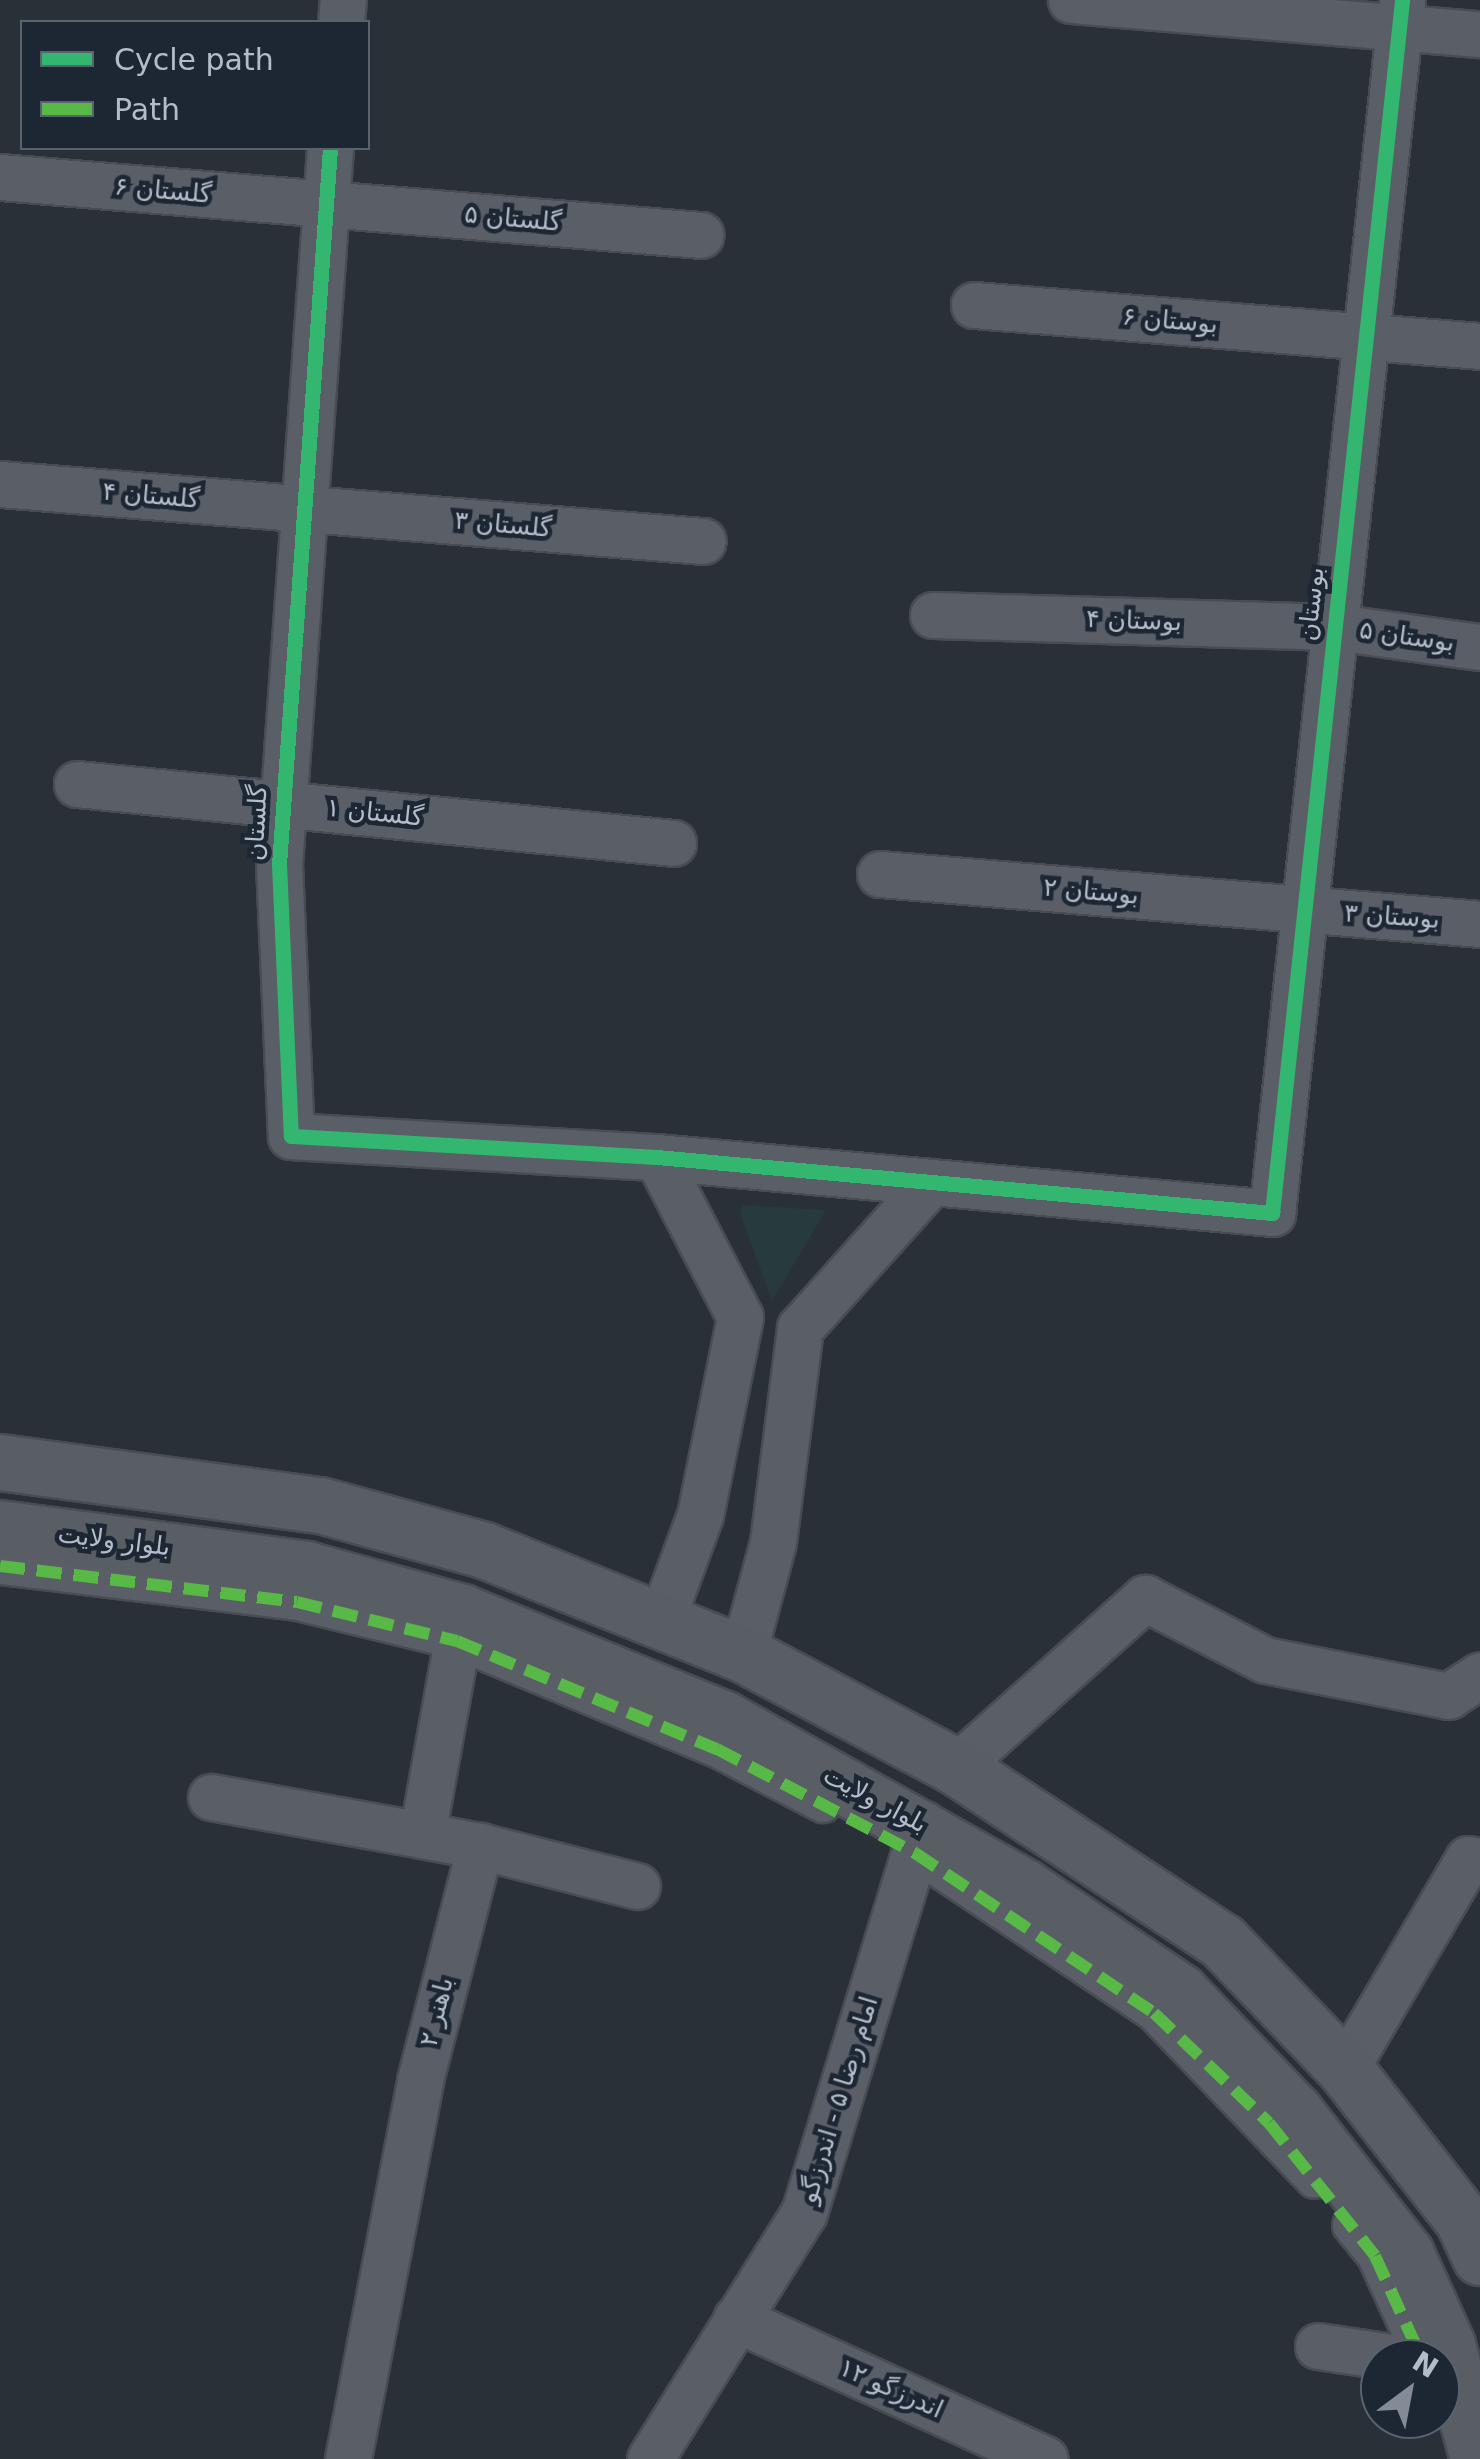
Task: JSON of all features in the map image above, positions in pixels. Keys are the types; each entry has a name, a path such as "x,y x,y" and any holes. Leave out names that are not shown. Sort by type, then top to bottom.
{"main road":[{"path":"0,1462 320,1505 484,1550 744,1654 956,1768 1222,1942 1345,2070 1463,2220 1480,2258"},
{"name":"بلوار ولایت","path":"0,1528 306,1570 724,1719 1180,1992 1295,2112 1406,2254 1425,2339"},
{"path":"724,1719 744,1654"},
{"name":"بلوار ولایت","path":"1460,2423 1478,2459"}],"street":[{"path":"1071,0 1400,14 1480,34"},
{"name":"بوستان","path":"931,1182 1272,1213 1400,14"},
{"name":"گلستان","path":"330,150 283,804 291,1136 657,1157"},
{"name":"گلستان ۶","path":"0,178 325,204"},
{"name":"گلستان ۵","path":"325,204 701,235"},
{"name":"بوستان ۶","path":"974,305 1480,346"},
{"name":"گلستان ۴","path":"0,484 303,508"},
{"name":"گلستان ۳","path":"303,508 702,541"},
{"name":"بوستان ۴","path":"933,615 1335,627"},
{"name":"بوستان ۵","path":"1335,627 1480,647"},
{"name":"گلستان ۱","path":"77,784 673,843"},
{"name":"بوستان ۲","path":"880,874 1303,910"},
{"name":"بوستان ۳","path":"1303,910 1480,924"},
{"path":"657,1157 931,1182"},
{"path":"657,1157 740,1316 700,1514 660,1622"},
{"path":"744,1654 773,1542 800,1328 931,1182"},
{"path":"740,1316 800,1328"},
{"path":"0,1566 297,1602 460,1627 919,1839"},
{"path":"956,1768 1144,1598 1265,1660 1448,1696 1480,1675"},
{"path":"422,1835 460,1627"},
{"path":"211,1797 480,1846 636,1886"},
{"name":"امام رضا ۵ - اندرزگو","path":"650,2459 804,2214 919,1839"},
{"name":"باهنر ۲","path":"348,2459 420,2080 480,1846"},
{"path":"1345,2070 1468,1859 1480,1861"},
{"name":"اندرزگو ۱۲","path":"736,2319 1046,2459"},
{"path":"1318,2346 1360,2352"}],"green space":[{"path":"743,1205 826,1210 772,1301 740,1213"}],"marked path":[{"path":"0,1566 297,1602 457,1641 717,1749 915,1853 1154,2013 1269,2123 1375,2256 1413,2339"}],"cycle path":[{"path":"330,150 279,864 291,1136 657,1157 1272,1213 1402,0"}]}
